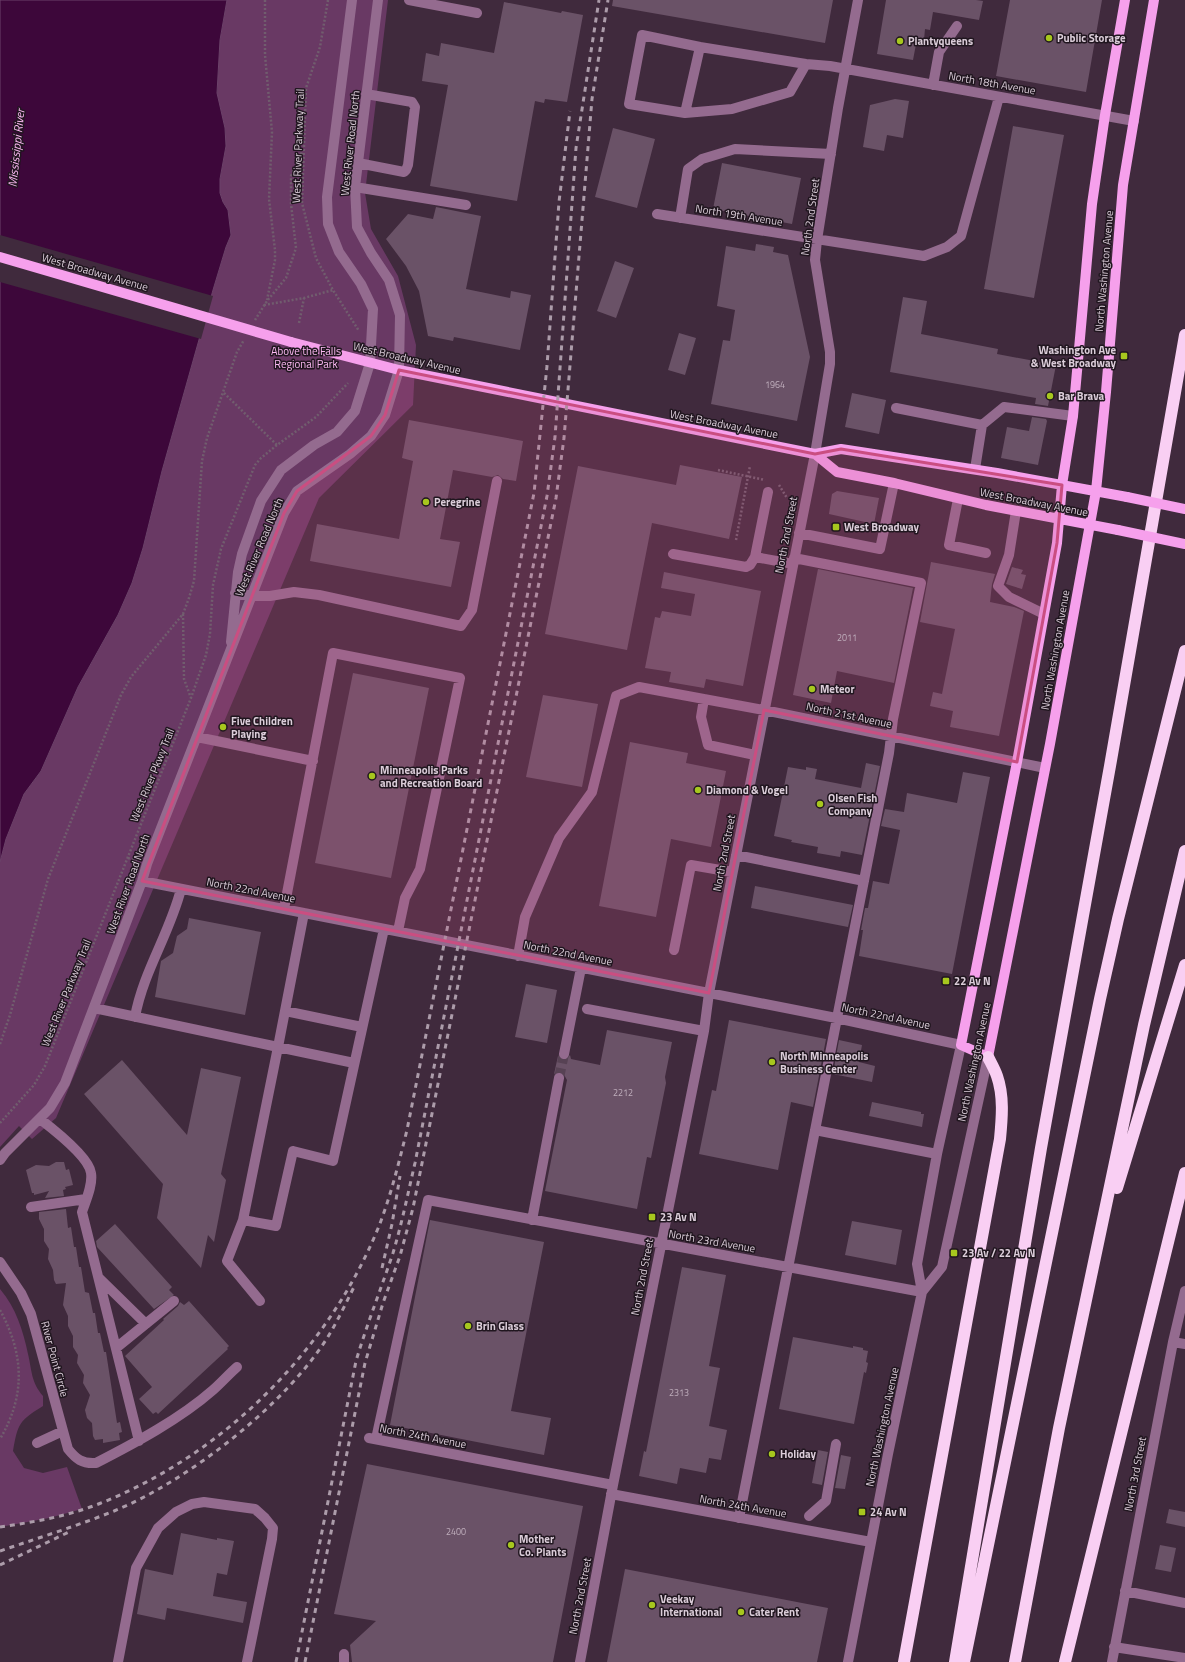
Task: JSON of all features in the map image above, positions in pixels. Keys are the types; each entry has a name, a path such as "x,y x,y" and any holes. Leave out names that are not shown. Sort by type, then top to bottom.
{"highway":[{"path":"955,1662 1041,1148 1110,766 1185,335"},
{"path":"964,1662 1100,999 1120,912 1185,651"},
{"path":"1015,1662 1059,1428 1144,1025 1185,851"},
{"path":"1094,1265 1185,965"},
{"path":"904,1662 1000,1139 1002,1105 1000,1089 997,1076 988,1057"},
{"path":"1065,1662 1185,1173"}],"main road":[{"name":"North Washington Avenue","path":"961,1045 1017,762 1060,519 1062,485 1073,416 1092,204 1105,115 1125,0"},
{"name":"North Washington Avenue","path":"988,1057 1045,768 1096,491 1106,392 1123,185 1154,0"},
{"name":"West Broadway Avenue","path":"0,257 370,364 815,454 841,449 975,469 1185,509"},
{"name":"West Broadway Avenue","path":"815,454 837,472 894,483 958,499 1185,544"},
{"name":"North 22nd Avenue","path":"961,1045 988,1057"}],"street":[{"name":"West River Road North","path":"230,654 235,593 242,554 261,501 281,470 314,445 337,432 355,411 370,364 373,309 361,284 339,252 328,224 327,196 352,0"},
{"name":"West River Road North","path":"40,1119 50,1108 65,1083 142,881 147,864 284,513 297,491 350,454 371,436 385,415 399,370 400,315 389,280 371,253 357,227 355,186 378,0"},
{"path":"409,0 477,13"},
{"name":"North 2nd Street","path":"580,1662 612,1490 704,1031 709,993 732,872 815,454 830,364 830,352 815,260 831,154 858,0"},
{"path":"933,85 939,52 957,26"},
{"name":"North 18th Avenue","path":"685,113 629,104 642,35 700,47 806,64 830,66 845,70 1134,120"},
{"path":"700,47 685,113 732,109 790,92 806,64"},
{"path":"358,163 404,172 408,165 415,108 412,102 366,94"},
{"name":"North 19th Avenue","path":"657,214 924,256 930,254 948,247 960,236 998,97"},
{"path":"680,218 688,169 702,159 735,149 831,154"},
{"path":"355,186 466,204"},
{"path":"975,469 982,425 1004,407 1073,416"},
{"path":"896,408 982,425"},
{"path":"235,593 252,596 270,596 294,592 319,595 461,626 472,610 497,481"},
{"path":"799,533 880,549 894,483"},
{"path":"673,554 746,567 750,565 755,557 768,492"},
{"path":"958,499 949,545 986,553"},
{"path":"1016,511 1009,555 998,586 1009,597 1044,614"},
{"path":"739,1518 921,583 794,561 755,557"},
{"path":"284,909 334,653 460,678 420,869 405,898 398,932"},
{"name":"North 21st Avenue","path":"518,956 525,917 559,838 592,792 616,696 639,687 764,710 1045,768"},
{"path":"704,699 701,717 708,745 755,755"},
{"path":"197,737 312,761"},
{"path":"736,855 864,881"},
{"path":"674,950 691,865 732,872"},
{"name":"North 22nd Avenue","path":"142,881 836,1018 961,1045"},
{"path":"135,1017 140,994 176,906 181,889"},
{"path":"260,1301 227,1261 243,1220 304,913"},
{"path":"243,1220 276,1226 293,1151 333,1161 384,929"},
{"path":"564,1054 581,968"},
{"path":"94,1008 354,1063"},
{"path":"587,1008 704,1031"},
{"path":"285,1011 362,1027"},
{"name":"North Washington Avenue","path":"848,1662 922,1292 917,1264 937,1154 961,1045"},
{"name":"North Washington Avenue","path":"922,1292 942,1267 988,1057"},
{"path":"532,1220 559,1078"},
{"path":"0,1160 5,1153 40,1119 62,1136 86,1160 91,1172 90,1186 82,1212 139,1441 212,1391 237,1366"},
{"path":"814,1130 937,1154"},
{"path":"31,1207 86,1199"},
{"name":"North 23rd Avenue","path":"373,1439 428,1200 922,1292"},
{"name":"River Point Circle","path":"0,1262 21,1293 31,1314 68,1449 76,1459 82,1462 96,1463 139,1441"},
{"path":"98,1277 146,1324"},
{"name":"North 3rd Street","path":"1112,1662 1173,1342 1185,1291"},
{"path":"116,1348 174,1301"},
{"path":"1173,1342 1185,1344"},
{"path":"37,1444 63,1431"},
{"name":"North 24th Avenue","path":"373,1439 739,1518 871,1542"},
{"path":"809,1516 826,1501 836,1444"},
{"path":"118,1662 136,1568 158,1528 176,1512 192,1504 204,1502 255,1509 273,1528 247,1662"},
{"path":"1125,1591 1185,1603"},
{"path":"1114,1647 1185,1658"}],"path":[{"path":"265,0 265,55 272,132 269,199 275,250 275,260 267,301"},
{"name":"West River Parkway Trail","path":"328,0 320,47 306,88 302,204 316,258 333,290 359,331"},
{"path":"252,325 264,305 286,278 296,248 291,204 291,176 303,150"},
{"path":"264,305 304,298 333,290"},
{"path":"299,323 304,298"},
{"path":"0,1044 10,1015 48,879 121,695 131,677 183,614 189,598 194,581 202,461 207,438 224,393 237,352 244,339"},
{"path":"224,393 276,445"},
{"path":"736,540 750,466"},
{"path":"718,470 770,481"},
{"path":"777,483 787,498"},
{"name":"West River Pkwy Trail","path":"128,858 192,698 184,679 183,614"},
{"name":"West River Parkway Trail","path":"0,1123 34,1085 45,1066 128,858"},
{"path":"0,1310 11,1334 18,1357 20,1380 16,1404 9,1423 0,1439"}],"highlighted area":[{"path":"399,370 815,454 841,449 1062,485 1057,543 1017,762 764,710 709,993 142,881 284,513 297,491 371,436 385,415"}],"green space":[{"name":"Above the Falls Regional Park","path":"227,0 388,0 365,193 371,229 398,276 416,345 413,405 319,498 56,1118 32,1139 19,1126 0,1147 0,862 6,839 24,794 41,771 78,687 118,615 132,583 143,548 162,471 213,290 231,235 228,210 220,193 220,179 226,146 225,128 217,94 220,40"},
{"path":"0,1289 6,1296 15,1312 24,1336 32,1376 36,1386 43,1396 43,1406 24,1419 18,1428 13,1451 24,1468 43,1473 67,1467 82,1509 49,1518 0,1527"}],"water":[{"name":"Mississippi River","path":"0,0 227,0 220,40 217,93 225,128 226,146 220,179 220,193 228,210 231,235 213,290 162,471 143,548 132,583 118,615 78,687 41,771 24,794 6,839 0,862"}],"pier":[{"path":"0,235 213,296 201,339 0,282"}],"building":[{"path":"613,0 833,0 825,43 612,6"},
{"path":"886,0 983,1 979,20 933,12 930,30 925,29 924,40 917,39 913,60 877,54"},
{"name":"Public Storage","path":"1010,0 1102,0 1086,92 996,76"},
{"path":"504,2 561,13 562,11 583,15 567,102 545,99 544,103 535,101 517,201 430,186 448,85 422,81 426,53 439,56 441,43 494,53"},
{"path":"895,99 909,101 903,138 887,135 884,151 863,147 870,105"},
{"path":"1013,126 1064,135 1034,298 984,289"},
{"path":"613,128 655,139 637,208 595,197"},
{"path":"722,163 801,178 792,224 713,209"},
{"path":"436,207 481,216 466,289 510,298 511,291 531,295 520,350 454,337 453,341 428,336 419,291 406,266 386,239 408,214 433,219"},
{"path":"756,244 774,247 773,252 788,255 810,357 797,421 711,404 723,340 730,341 735,310 717,306 726,246 755,251"},
{"path":"615,261 634,268 616,318 597,311"},
{"path":"903,297 927,301 921,334 998,349 997,354 1056,365 1048,406 1035,404 1036,398 890,372"},
{"path":"679,333 696,338 685,375 668,370"},
{"path":"852,393 886,400 879,434 845,427"},
{"path":"1032,417 1046,419 1047,421 1038,465 1001,458 1007,427 1029,431"},
{"name":"Peregrine","path":"409,420 523,441 516,481 503,479 498,475 492,477 453,470 440,539 460,542 451,587 310,561 317,524 399,539 413,461 402,458"},
{"path":"680,465 742,477 729,539 652,523 627,650 545,634 578,466 676,485"},
{"path":"837,491 879,498 874,524 829,514 832,494"},
{"path":"931,562 995,574 990,602 1014,607 1024,611 999,736 950,727 953,711 930,706 933,692 942,694 955,629 920,622"},
{"path":"1012,567 1023,570 1021,574 1026,575 1022,589 1006,584"},
{"path":"818,569 913,588 894,683 837,671 831,703 793,695"},
{"path":"664,572 761,591 743,686 706,679 704,688 669,682 671,672 645,668 655,617 660,618 662,611 691,616 695,594 661,588"},
{"name":"Minneapolis Parks and Recreation Board","path":"353,673 429,688 391,878 315,863"},
{"path":"543,695 598,704 582,787 526,777"},
{"path":"630,742 688,753 686,763 726,771 711,847 671,839 656,917 599,906"},
{"path":"866,763 880,766 862,855 841,851 840,857 817,853 818,847 791,842 792,840 774,836 788,767 806,770 806,767 817,769 815,779 861,788"},
{"path":"963,772 990,777 952,974 859,956 863,930 861,930 865,908 868,908 873,881 889,884 900,830 881,826 885,809 904,812 907,793 957,803"},
{"path":"755,886 853,905 848,927 751,908"},
{"path":"189,918 261,932 245,1015 155,997 161,961 173,953 177,936 187,929"},
{"path":"526,984 557,990 547,1043 515,1037"},
{"path":"729,1020 826,1039 813,1107 791,1102 778,1170 699,1154 712,1090 716,1091"},
{"path":"607,1030 672,1042 665,1077 666,1083 651,1158 647,1157 637,1209 545,1191 567,1080 563,1073 557,1072 554,1074 558,1056 562,1060 566,1060 570,1055 571,1059 600,1065"},
{"path":"839,1040 862,1045 859,1062 875,1066 872,1082 833,1074"},
{"path":"122,1060 187,1135 201,1068 241,1077 221,1174 226,1180 214,1242 208,1235 201,1268 157,1218 163,1184 84,1094"},
{"path":"872,1102 921,1112 921,1114 924,1114 922,1127 869,1116"},
{"path":"56,1162 64,1162 66,1170 69,1169 73,1185 65,1187 66,1189 63,1190 64,1196 45,1198 49,1191 34,1195 34,1193 32,1193 26,1170 36,1165 49,1166"},
{"path":"66,1209 68,1228 71,1227 79,1267 81,1267 85,1292 89,1293 93,1313 95,1313 98,1333 100,1333 104,1352 106,1352 117,1423 120,1422 122,1432 119,1433 120,1440 103,1443 103,1439 95,1440 93,1436 92,1423 87,1418 85,1410 90,1395 83,1383 84,1375 77,1363 78,1355 73,1347 73,1336 68,1326 68,1316 63,1305 66,1283 56,1284 53,1270 48,1259 49,1249 44,1241 44,1229 39,1219 39,1212"},
{"name":"Brin Glass","path":"430,1220 544,1242 511,1411 551,1418 544,1455 390,1425"},
{"path":"852,1221 902,1230 896,1265 845,1255"},
{"path":"115,1224 172,1287 169,1290 174,1295 154,1309 97,1247 96,1241"},
{"path":"682,1267 726,1275 709,1366 720,1368 709,1426 727,1430 721,1460 709,1458 706,1473 680,1468 677,1484 639,1476 644,1451 646,1452"},
{"path":"189,1301 229,1346 227,1348 228,1349 158,1414 156,1412 153,1414 139,1399 152,1387 125,1356 164,1320 163,1319 178,1306 180,1302 184,1305"},
{"path":"793,1337 853,1348 853,1346 863,1348 863,1350 868,1351 866,1362 868,1363 866,1373 864,1372 854,1424 779,1409"},
{"path":"818,1450 828,1452 822,1485 812,1483"},
{"path":"841,1455 851,1457 845,1489 835,1488"},
{"path":"367,1464 583,1506 553,1662 352,1662 350,1645 376,1621 334,1614"},
{"path":"1169,1509 1185,1512 1185,1527 1166,1523"},
{"path":"181,1533 217,1540 217,1538 234,1541 227,1575 217,1573 213,1596 247,1602 243,1623 167,1608 165,1620 137,1614 145,1569 173,1575"},
{"path":"1160,1545 1176,1548 1171,1572 1155,1569"},
{"path":"625,1569 828,1608 817,1662 607,1662"}],"tunnel":[{"path":"559,1078 564,1054"}],"railway":[{"path":"296,1662 356,1361 393,1253 415,1163 547,496 555,437 576,148 599,0"},
{"path":"305,1662 365,1363 383,1303 400,1256 413,1208 556,498 564,438 592,99 608,0"},
{"path":"0,1527 64,1515 101,1503 146,1482 189,1456 230,1427 267,1393 301,1355 332,1315 358,1271 379,1226 391,1190 407,1130 534,493 547,366 559,202 570,111"},
{"path":"382,1268 392,1224 400,1176"},
{"path":"0,1551 72,1527 143,1498 173,1481 234,1438 262,1413 311,1361 329,1335 354,1287"},
{"path":"0,1565 71,1531"}],"place":[{"name":"Public Storage","path":"1049,38"},
{"name":"Plantyqueens","path":"900,41"},
{"name":"Washington Ave & West Broadway","path":"1124,356"},
{"name":"Bar Brava","path":"1050,396"},
{"name":"Peregrine","path":"426,502"},
{"name":"West Broadway","path":"836,527"},
{"name":"Meteor","path":"812,689"},
{"name":"Five Children Playing","path":"223,727"},
{"name":"Minneapolis Parks and Recreation Board","path":"372,776"},
{"name":"Diamond & Vogel","path":"698,790"},
{"name":"Olsen Fish Company","path":"820,804"},
{"name":"22 Av N","path":"946,981"},
{"name":"North Minneapolis Business Center","path":"772,1062"},
{"name":"23 Av N","path":"652,1217"},
{"name":"23 Av / 22 Av N","path":"954,1253"},
{"name":"Brin Glass","path":"468,1326"},
{"name":"Holiday","path":"772,1454"},
{"name":"24 Av N","path":"862,1512"},
{"name":"Mother Co. Plants","path":"511,1545"},
{"name":"Veekay International","path":"652,1605"},
{"name":"Cater Rent","path":"741,1612"}]}
